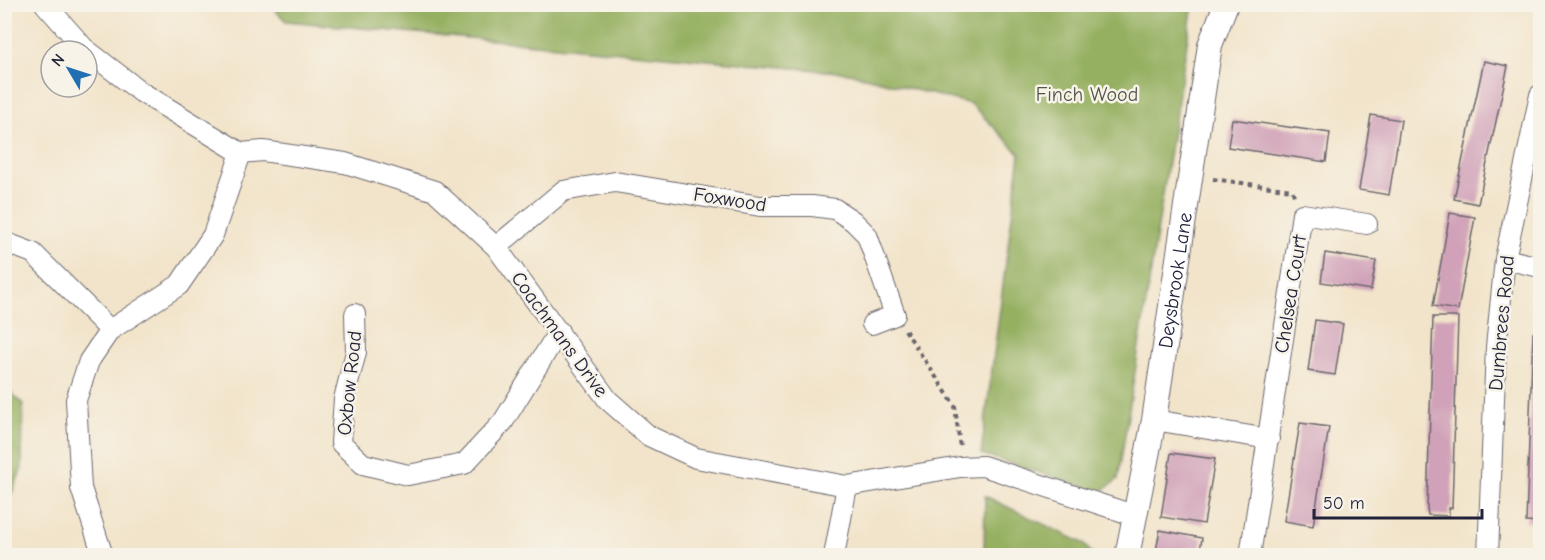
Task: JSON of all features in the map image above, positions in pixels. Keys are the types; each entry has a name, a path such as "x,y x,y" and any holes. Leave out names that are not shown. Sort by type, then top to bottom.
{"street":[{"path":"45,4 84,48 141,92 241,153 213,235 179,285 110,330 88,361 76,400 81,488 103,555"},
{"name":"Deysbrook Lane","path":"1127,555 1133,515 1154,420 1210,45 1226,4"},
{"name":"Dumbrees Road","path":"1488,555 1496,347 1505,259 1540,95"},
{"name":"Coachmans Drive","path":"241,153 263,151 345,163 435,191 496,248 608,400 650,435 696,458 847,486 960,467 983,466 1133,515"},
{"name":"Foxwood","path":"496,248 563,191 615,182 760,206 812,206 835,209 853,221 867,235 895,315"},
{"name":"Chelsea Court","path":"1250,555 1302,214 1367,225"},
{"path":"4,242 33,253 110,330"},
{"path":"1505,259 1540,267"},
{"name":"Oxbow Road","path":"355,314 356,352 344,399 341,443 363,464 408,475 464,464 503,422 559,331"},
{"path":"872,324 895,315"},
{"path":"1154,420 1269,439"},
{"path":"834,555 847,486"}],"path":[{"path":"1191,176 1292,190 1302,214"},
{"path":"895,315 954,406 960,467"}],"green space":[{"name":"Finch Wood","path":"270,5 1190,5 1192,11 1118,479 1101,492 981,454 1020,154 971,104 849,73 286,21"},
{"path":"5,387 23,404 22,468 5,509"},
{"path":"985,496 1083,543 1093,555 984,555"}],"building":[{"path":"1484,61 1508,66 1478,204 1454,199"},
{"path":"1371,115 1401,120 1389,195 1359,190"},
{"path":"1232,119 1330,133 1326,162 1228,147"},
{"path":"1450,213 1475,217 1458,310 1433,306"},
{"path":"1325,253 1376,261 1371,290 1321,282"},
{"path":"1433,317 1458,317 1452,508 1449,508 1449,516 1428,515 1427,508"},
{"path":"1315,320 1343,324 1335,375 1308,371"},
{"path":"1533,333 1540,333 1540,523 1526,522"},
{"path":"1300,423 1329,427 1313,526 1284,521"},
{"path":"1171,453 1215,459 1204,524 1161,517"},
{"path":"1160,530 1202,538 1199,556 1155,556"}]}
